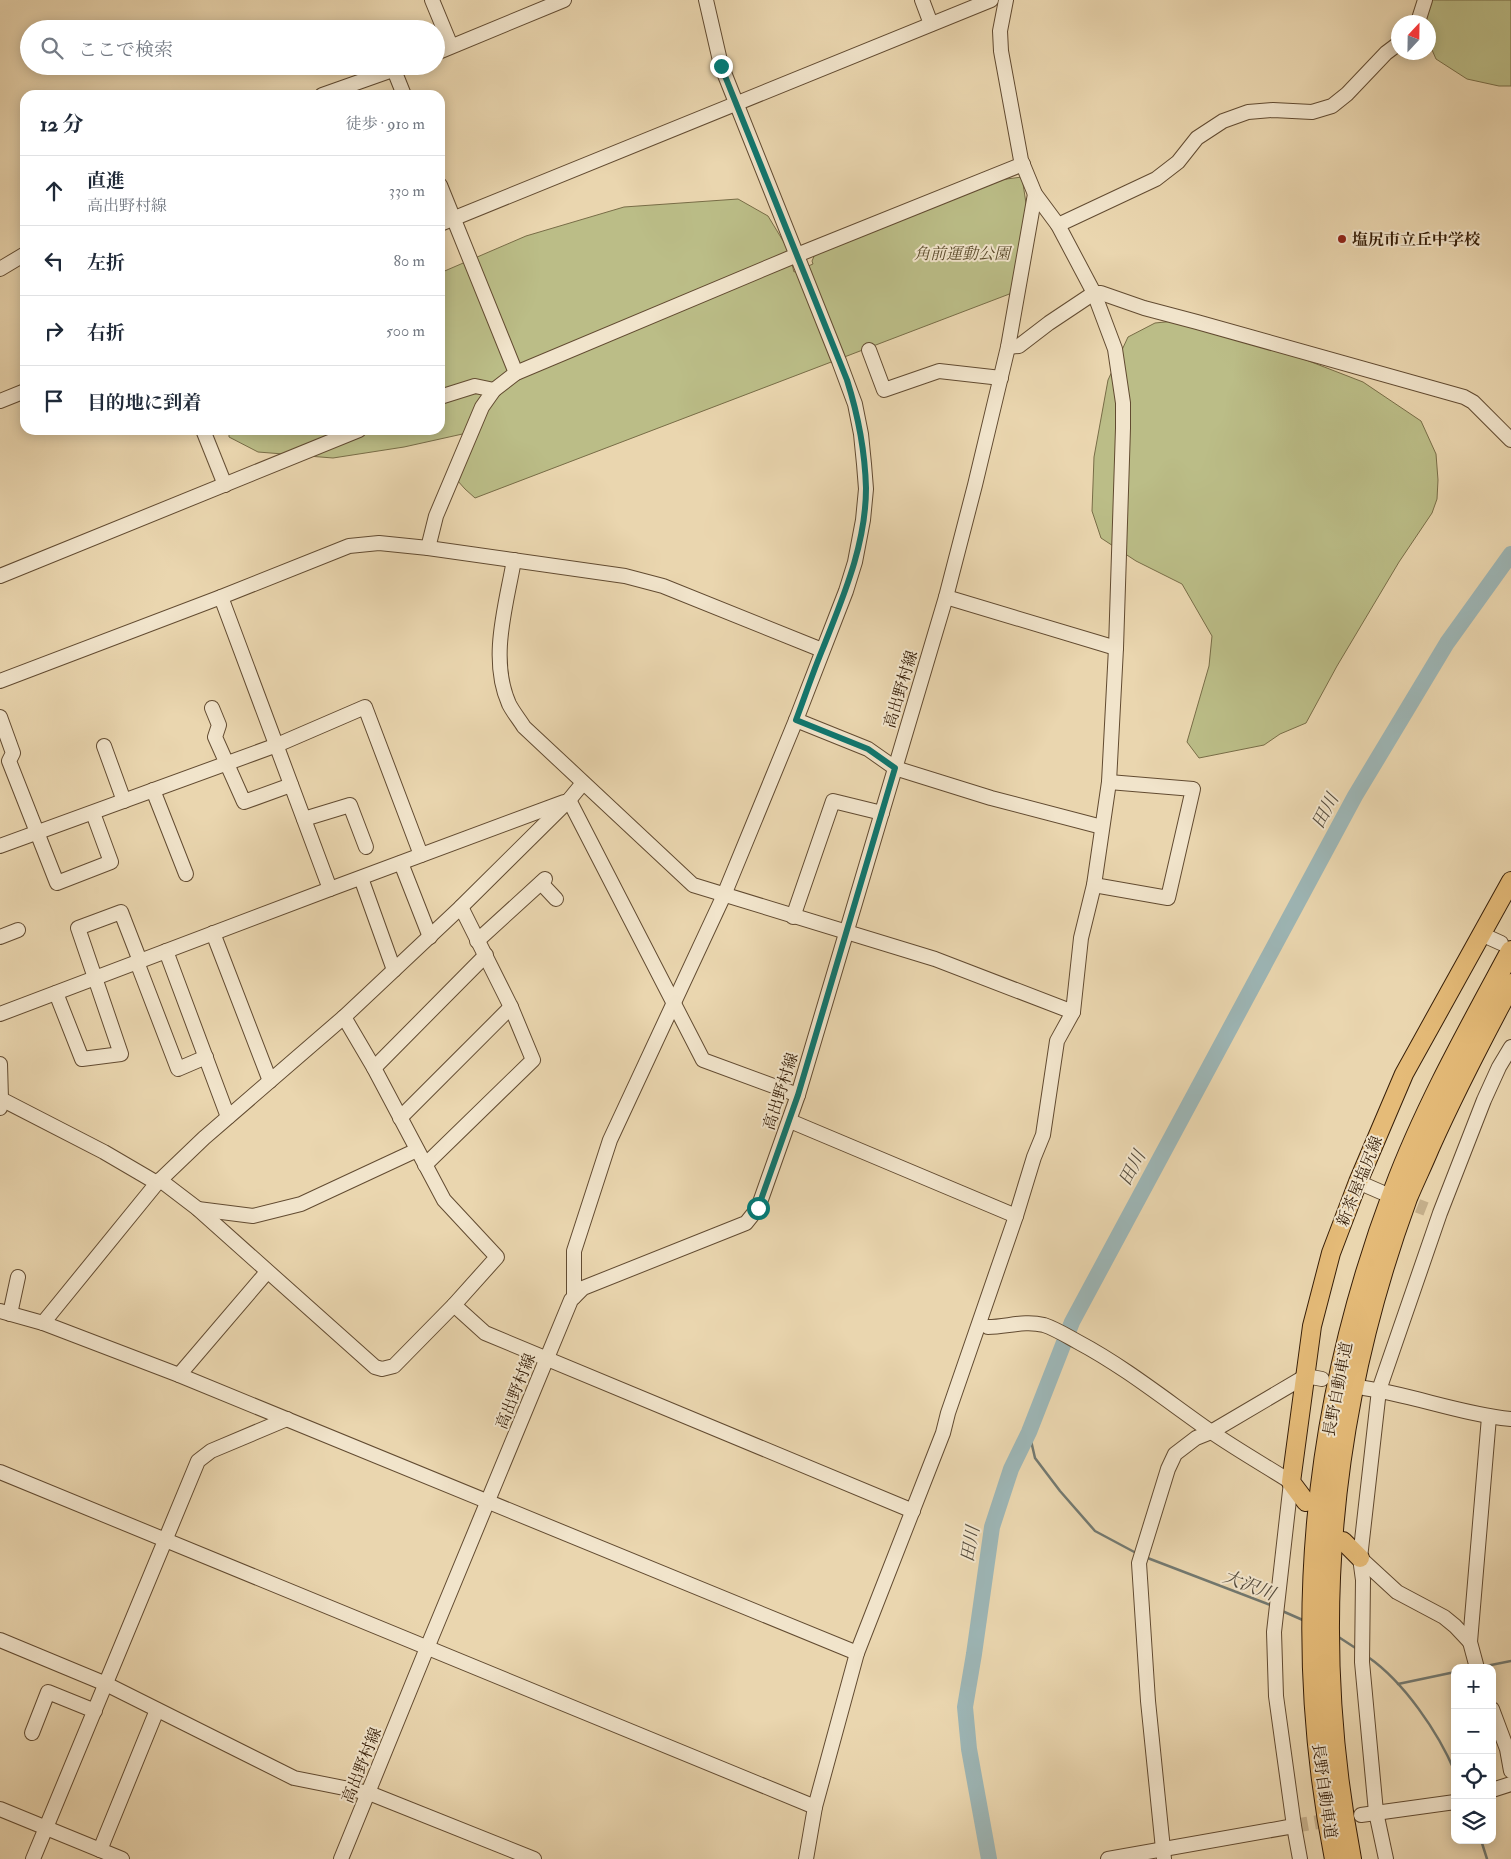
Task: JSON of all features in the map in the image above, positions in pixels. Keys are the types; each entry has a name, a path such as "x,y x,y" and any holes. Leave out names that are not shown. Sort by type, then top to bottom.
{"highway":[{"name":"長野自動車道","path":"1335,1859 1321,1773 1316,1721 1320,1604 1314,1550 1321,1480 1329,1428 1351,1320 1367,1267 1395,1188 1425,1118 1506,947"},
{"name":"長野自動車道","path":"1320,1604 1331,1553 1337,1482 1344,1431 1354,1378 1382,1273 1408,1196 1439,1126 1478,1044 1511,984"},
{"name":"長野自動車道","path":"1320,1647 1351,1859"}],"main road":[{"name":"新茶屋塩尻線","path":"1290,1482 1314,1377 1312,1326 1330,1253 1404,1074 1511,882"},
{"path":"1290,1482 1306,1502"},
{"path":"1343,1541 1360,1558"}],"street":[{"path":"432,0 440,20"},
{"path":"445,49 564,0"},
{"path":"574,1297 574,1251 610,1140 724,895 796,720 846,591 855,562 863,520 866,489 862,434 854,404 797,255 721,66 706,0"},
{"path":"922,0 931,24"},
{"path":"445,222 991,0"},
{"path":"806,1859 815,1807 857,1652 943,1433 948,1413 1043,1135 1057,1041 1073,1012 1081,938 1094,884 1109,782 1116,648 1123,403 1115,349 1094,293 1058,225 1035,194 1023,164 1001,50 1000,31 1006,0"},
{"path":"1420,15 1425,0"},
{"path":"445,31 451,46"},
{"path":"1058,225 1156,178 1178,162 1197,138 1223,121 1248,112 1273,110 1312,112 1332,106 1347,94 1391,49"},
{"path":"336,90 379,75"},
{"path":"400,75 403,90"},
{"path":"428,548 441,501 482,407 494,390 516,373 797,255 1023,164"},
{"name":"高出野村線","path":"341,1859 571,1300 583,1288 746,1223 758,1208 798,1095 946,597 1008,347 1035,194"},
{"path":"445,197 516,373"},
{"path":"0,269 20,257"},
{"path":"1008,347 1019,346 1094,293 1101,293 1144,308 1464,397 1473,402 1511,440"},
{"path":"869,350 884,390 939,371 1001,378"},
{"path":"445,393 475,386 494,390"},
{"path":"0,401 20,393"},
{"path":"205,435 225,484"},
{"path":"0,576 347,435"},
{"path":"0,681 221,598 350,546 379,543 428,548 625,576 662,586 822,650"},
{"path":"514,560 499,650 502,678 509,704 524,727 693,886 935,959 1073,1012"},
{"path":"946,597 1116,648"},
{"path":"221,598 330,889"},
{"path":"212,708 219,725 215,737 244,802 291,784"},
{"path":"0,846 38,834 153,790 277,746 365,708 422,855"},
{"path":"0,717 13,753 4,762 38,834 57,883 111,862 93,813"},
{"path":"796,720 868,749 895,768 991,798 1102,827"},
{"path":"104,746 124,801"},
{"path":"1094,884 1168,898 1193,789 1109,782"},
{"path":"42,1322 159,1182 228,1117 344,1016 430,937 569,800 583,783"},
{"path":"153,790 186,874"},
{"path":"0,1014 569,800"},
{"path":"569,800 704,1060 798,1095"},
{"path":"793,917 833,801 882,813"},
{"path":"304,819 350,805 366,847"},
{"path":"401,863 430,937"},
{"path":"361,878 394,970"},
{"path":"477,940 543,881 556,899"},
{"path":"425,1165 533,1060 486,955 461,907"},
{"path":"56,993 82,1059 121,1054 78,928 121,912 178,1069 206,1057"},
{"path":"0,936 18,930"},
{"path":"213,933 270,1081"},
{"path":"1481,934 1506,947"},
{"path":"166,951 228,1117"},
{"path":"374,1068 486,955"},
{"path":"400,1118 510,1007"},
{"path":"0,1064 1,1104 104,1152 159,1182 198,1210 375,1366 382,1369 394,1366 454,1305 496,1257 444,1200 374,1068 344,1016"},
{"path":"1386,1859 1376,1812 1362,1662 1363,1580 1360,1558 1379,1390 1433,1211 1499,1067 1511,1047"},
{"path":"790,1120 1016,1216"},
{"path":"198,1210 253,1216 302,1204 417,1150"},
{"path":"1358,1182 1381,1192"},
{"path":"943,1433 950,1428 988,1327 1015,1235 1016,1216"},
{"path":"179,1375 267,1272"},
{"path":"18,1277 5,1312 42,1322 179,1375 488,1503 857,1652"},
{"path":"454,1305 485,1333 913,1511"},
{"path":"988,1327 1000,1327 1023,1322 1054,1329 1093,1350 1212,1432 1290,1482 1274,1632 1276,1696 1300,1859"},
{"path":"1164,1854 1148,1701 1140,1563 1168,1470 1176,1454 1196,1438 1212,1432 1314,1377"},
{"path":"1364,1388 1489,1417 1511,1420"},
{"path":"1476,1664 1470,1642 1489,1417"},
{"path":"33,1859 198,1461 211,1450 287,1419"},
{"path":"0,1472 815,1807"},
{"path":"1360,1558 1397,1592 1444,1617 1470,1642"},
{"path":"0,1640 106,1684 294,1778 369,1793 534,1859"},
{"path":"32,1733 48,1692 95,1711"},
{"path":"100,1850 157,1710"},
{"path":"1496,1720 1507,1749 1511,1771"},
{"path":"1496,1789 1511,1784"},
{"path":"1361,1815 1451,1803"},
{"path":"0,1809 122,1859"},
{"path":"1108,1859 1164,1854 1294,1826"}],"green space":[{"path":"1426,0 1511,0 1511,86 1499,86 1467,79 1436,59 1436,15 1423,15"},
{"name":"角前運動公園","path":"1022,177 1027,210 1012,293 475,498 457,480 476,431 404,447 333,458 258,452 229,437 229,435 445,435 445,271 526,236 624,207 738,199 768,216 788,249 794,272 813,264 812,261 815,254 999,180"},
{"path":"1175,321 1270,346 1363,382 1421,421 1436,454 1438,480 1437,499 1432,513 1399,562 1337,666 1306,723 1280,734 1264,745 1199,758 1187,742 1209,666 1212,636 1182,584 1136,561 1101,538 1092,511 1094,457 1108,380 1128,337 1155,323"}],"waterway":[{"name":"田川","path":"989,1859 969,1749 965,1707 992,1527 1011,1469 1029,1432 1072,1322 1355,796 1447,643 1511,554"},
{"name":"大沢川","path":"1029,1432 1035,1458 1060,1491 1095,1531 1138,1554"},
{"name":"大沢川","path":"1145,1557 1273,1606"},
{"name":"大沢川","path":"1280,1610 1305,1621"},
{"name":"大沢川","path":"1337,1636 1357,1649"},
{"name":"大沢川","path":"1368,1657 1394,1680 1419,1709 1451,1763"},
{"path":"1496,1664 1511,1661"},
{"path":"1398,1684 1451,1673"},
{"name":"大沢川","path":"1482,1844 1487,1859"}],"tunnel":[{"path":"1398,1198 1426,1209"},
{"path":"1294,1826 1336,1819"}],"place":[{"name":"塩尻市立丘中学校","path":"1342,239"}],"route":[{"path":"721,66 847,380 862,434 866,489 863,520 855,562 846,591 796,720 868,749 895,768 798,1095 758,1208"}]}
